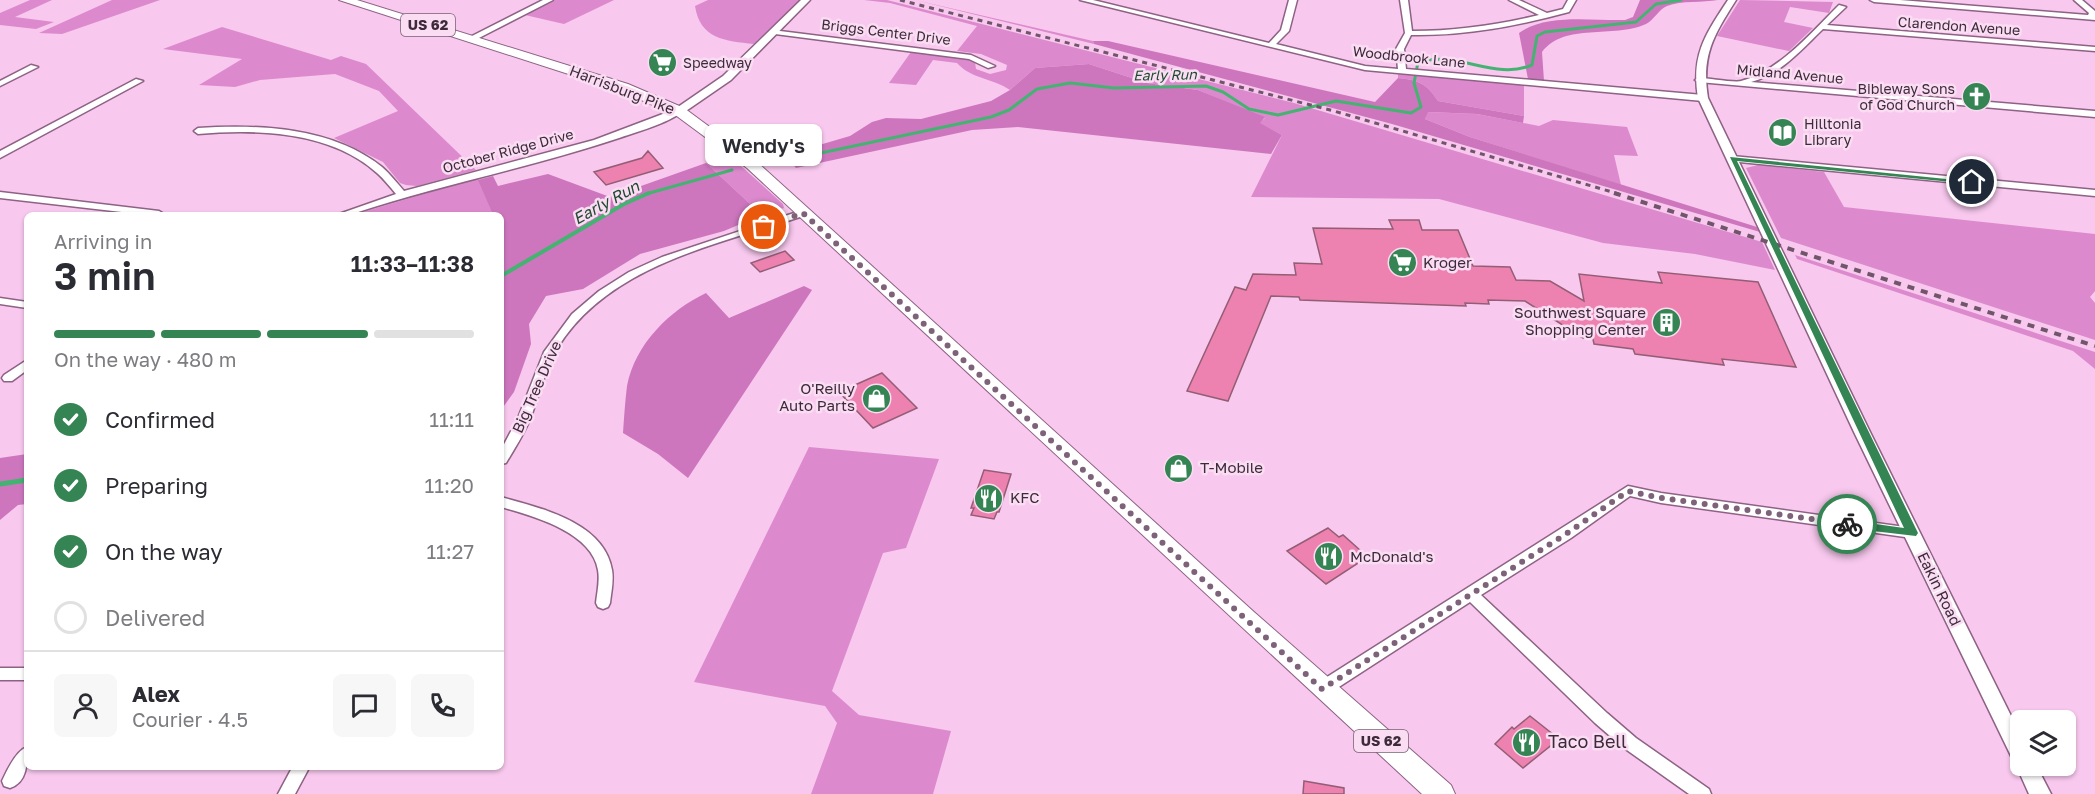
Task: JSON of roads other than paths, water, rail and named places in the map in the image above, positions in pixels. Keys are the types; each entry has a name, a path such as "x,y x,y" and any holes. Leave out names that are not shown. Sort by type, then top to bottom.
{"main road":[{"name":"Harrisburg Pike","path":"345,0 623,87 679,111 739,153 1322,689 1441,794"}],"street":[{"path":"472,38 549,0"},
{"path":"679,111 726,78 806,0"},
{"name":"Woodbrook Lane","path":"1084,0 1114,3 1344,64 1406,72 1703,98"},
{"path":"1270,46 1285,31 1293,0"},
{"path":"1404,0 1409,33 1400,49 1406,72"},
{"path":"1513,0 1548,16"},
{"path":"1409,33 1483,30 1566,10 1572,4 1572,0"},
{"name":"Eakin Road","path":"1732,0 1703,46 1698,66 1703,98 2010,734"},
{"path":"1874,0 2093,18 2093,13 2078,0"},
{"path":"1738,83 1764,76 1780,66 1842,7"},
{"name":"Clarendon Avenue","path":"1821,27 2095,50"},
{"name":"Briggs Center Drive","path":"775,32 971,57 991,66"},
{"path":"0,84 34,67"},
{"name":"Midland Avenue","path":"1699,80 2095,114"},
{"path":"0,155 139,81"},
{"name":"October Ridge Drive","path":"350,212 401,194 602,140 679,111"},
{"path":"198,131 241,129 282,134 331,144 350,151 377,168 401,194"},
{"path":"1732,159 2095,193"},
{"path":"0,195 142,212"},
{"name":"Big Tree Drive","path":"504,455 527,414 552,346 573,319 592,302 628,278 658,264 803,213"},
{"path":"0,302 24,305"},
{"path":"8,378 24,366"},
{"path":"1322,689 1566,534 1628,491 1661,498 1912,533"},
{"path":"504,503 567,525 585,540 597,553 605,568 603,603"},
{"path":"1471,594 1601,718 1646,755 1702,794"},
{"path":"0,674 24,674"},
{"path":"10,781 24,759"},
{"path":"286,794 300,770"},
{"path":"2031,776 2040,794"}],"waterway":[{"name":"Early Run","path":"783,161 991,117 1009,110 1037,89 1070,83 1114,88 1206,86 1223,92 1249,109 1278,115 1336,101 1411,113 1421,107 1414,83 1418,62 1433,59 1504,70 1518,69 1532,65 1537,36 1545,32 1636,22 1656,4 1681,0"},
{"name":"Early Run","path":"648,193 732,170"},
{"name":"Early Run","path":"504,274 624,204 648,193"},
{"name":"Early Run","path":"0,484 24,480"}],"railway":[{"path":"900,0 1334,111 1619,194"},
{"path":"1614,193 2095,346"}],"place":[{"name":"Speedway","path":"662,63"},
{"name":"Bibleway Sons of God Church","path":"1976,97"},
{"name":"Hilltonia Library","path":"1783,132"},
{"name":"Wendy's","path":"764,227"},
{"name":"Kroger","path":"1402,263"},
{"name":"Southwest Square Shopping Center","path":"1667,322"},
{"name":"O'Reilly Auto Parts","path":"876,398"},
{"name":"T-Mobile","path":"1179,468"},
{"name":"KFC","path":"989,498"},
{"name":"McDonald's","path":"1329,557"},
{"name":"Taco Bell","path":"1527,742"}]}
